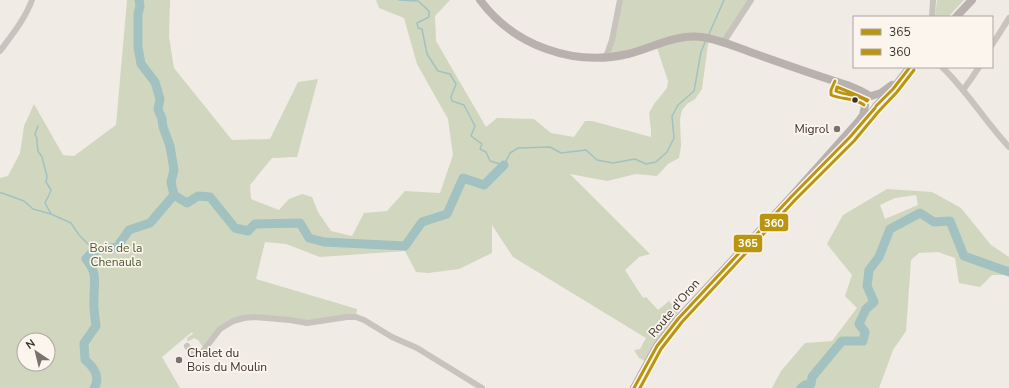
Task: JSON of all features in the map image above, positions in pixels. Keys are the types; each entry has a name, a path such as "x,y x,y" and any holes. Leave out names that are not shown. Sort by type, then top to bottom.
{"main road":[{"path":"480,0 500,22 516,34 536,45 557,52 579,56 606,57 627,54 678,38 700,37 723,43 836,81 873,97 876,100 876,107"},
{"path":"957,16 972,0"},
{"path":"791,197 861,118 865,98 881,93 908,68"},
{"path":"791,197 850,137 893,89 908,68"},
{"path":"836,81 852,92 870,110 876,107"},
{"name":"Route d'Oron","path":"634,388 653,353 668,331 724,268 791,197"}],"street":[{"path":"0,51 18,26 32,0"},
{"path":"606,57 612,40 620,0"},
{"path":"723,43 751,0"},
{"path":"932,16 933,0"},
{"path":"993,43 1009,18"},
{"path":"943,68 1009,146"},
{"path":"963,90 978,68"},
{"path":"187,346 192,353 195,355 200,355 220,329 244,318 269,318 307,323 356,317 364,320 392,337 416,348 482,388"}],"green space":[{"name":"Bois de la Chenaula","path":"127,0 170,0 169,37 174,68 232,140 270,139 298,82 318,79 297,157 272,158 250,185 251,199 279,210 289,199 302,194 312,197 318,212 331,231 352,236 364,213 387,211 405,191 440,193 453,155 448,119 417,64 404,18 379,8 376,0 450,0 435,16 436,41 486,127 497,118 534,119 551,133 574,137 585,121 592,121 651,137 649,113 654,104 667,88 668,81 656,45 606,57 620,0 748,0 723,43 712,39 708,44 702,89 695,99 687,104 682,110 680,119 681,146 679,158 668,164 657,176 636,174 607,181 570,174 650,254 639,257 625,270 643,298 646,297 658,310 669,301 678,312 645,361 639,358 634,350 640,349 646,338 513,257 492,225 492,253 459,269 428,273 416,272 405,251 320,257 286,244 265,242 256,279 357,309 356,317 307,323 244,318 220,329 205,350 198,340 194,338 187,341 188,337 193,334 192,332 162,357 180,388 0,388 0,178 8,176 20,153 24,126 34,104 63,155 74,156 116,125"},
{"path":"937,0 964,0 949,16 935,16"},
{"path":"887,189 932,192 961,208 991,245 1009,257 1009,275 992,275 980,287 959,283 955,258 938,252 919,253 911,260 906,331 893,350 879,388 772,388 781,371 805,343 832,341 857,308 845,296 852,275 827,244 843,215","holes":["916,195 918,205 885,219 880,205 895,198"]}],"waterway":[{"path":"139,0 138,47 141,64 155,82 160,99 158,109 170,146 174,170 171,182 174,195"},
{"path":"399,0 418,1 429,11 429,17 417,23 418,28 422,29 427,54 438,71 450,74 456,84 451,97 452,101 464,105 475,126 471,136 482,144 480,149 486,152 490,161 504,165 510,153 518,148 550,147 561,153 586,150 597,160 613,163 635,159 646,164 656,162 667,152 674,138 672,116 678,105 694,91 701,52 705,42"},
{"path":"709,34 724,0"},
{"path":"38,126 35,134 38,151 42,157 47,176 46,182 51,190 45,203 51,214"},
{"path":"94,388 97,380 96,373 85,360 84,343 96,326 94,305 94,273 86,259 93,251 117,247 129,230 150,223 174,195 187,203 198,196 210,197 235,228 248,231 255,224 300,223 309,238 324,242 405,246 422,222 447,214 463,178 484,185 504,165"},
{"path":"0,193 24,201 33,209 51,214 71,223 79,235 90,246"},
{"path":"801,388 805,385 811,384 812,377 842,341 863,341 865,332 859,324 866,309 874,302 867,286 869,270 879,257 890,229 920,213 934,222 950,221 964,256 1009,272"}],"transit line":[{"name":"365","path":"876,106 893,89 909,68"},
{"name":"360","path":"880,110 897,92 914,70"},
{"name":"365","path":"835,81 831,90 831,95 860,102 864,105"},
{"name":"360","path":"867,101 863,98 836,91 837,87 868,100"},
{"name":"365","path":"634,388 657,346 678,319 791,197 850,137 875,108"},
{"name":"360","path":"640,388 661,349 682,322 795,200 854,141 879,111"}],"place":[{"name":"Migrol","path":"837,129"},
{"name":"Chalet du Bois du Moulin","path":"179,360"}]}
